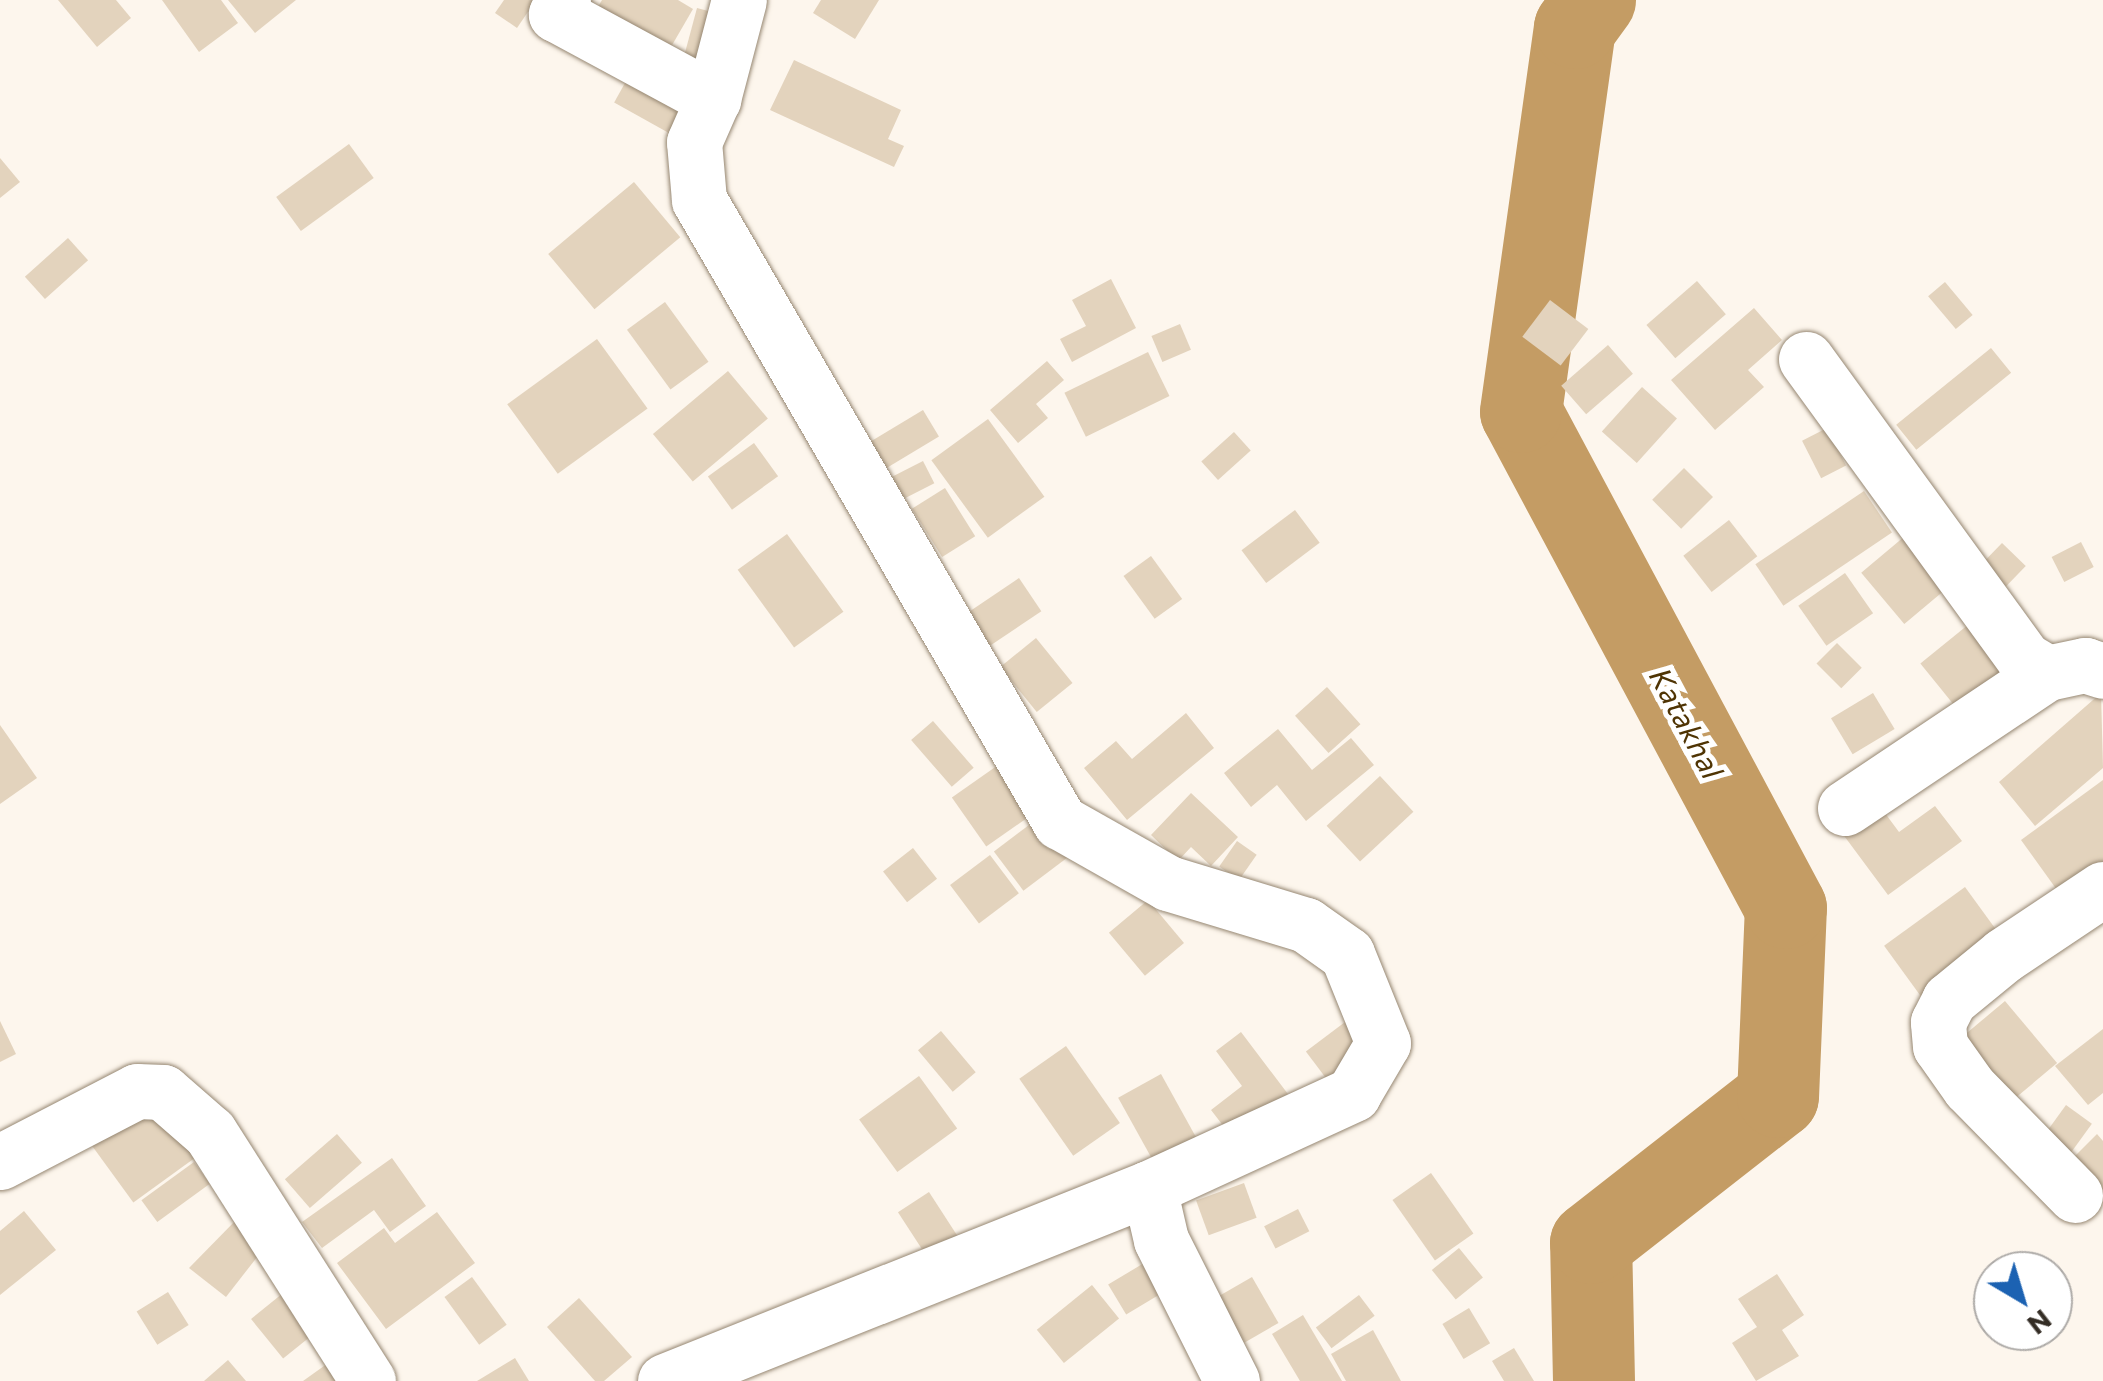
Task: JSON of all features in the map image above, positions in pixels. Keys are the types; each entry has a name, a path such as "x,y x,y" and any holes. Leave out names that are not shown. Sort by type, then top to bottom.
{"street":[{"path":"563,0 556,14 713,99"},
{"path":"665,1381 1149,1188 1353,1094 1383,1042 1347,954 1306,926 1168,882 1060,822 699,200 694,142 713,99 739,0"},
{"path":"1806,359 2024,659 2047,673"},
{"path":"1845,808 2047,673 2085,665 2103,671"},
{"path":"2075,1195 1970,1087 1940,1046 1938,1022 1949,1000 1990,966 2103,889"},
{"path":"0,1162 138,1091 164,1092 210,1133 368,1381"},
{"path":"1149,1188 1160,1240 1232,1381"}],"building":[{"path":"58,0 116,0 131,18 97,47"},
{"path":"162,0 221,0 238,23 199,52"},
{"path":"228,0 296,0 255,33"},
{"path":"504,0 536,0 517,28 495,13"},
{"path":"602,0 678,0 693,9 664,59 592,17"},
{"path":"821,0 879,0 855,39 813,13"},
{"path":"697,8 737,19 722,74 682,63"},
{"path":"794,60 901,110 888,139 904,146 894,167 770,110"},
{"path":"635,65 706,104 685,142 614,103"},
{"path":"349,144 374,178 301,231 276,197"},
{"path":"0,158 20,182 0,198"},
{"path":"634,182 680,237 594,309 548,254"},
{"path":"68,238 88,260 45,299 25,277"},
{"path":"1111,279 1136,328 1072,362 1060,339 1086,326 1072,300"},
{"path":"1697,281 1726,314 1675,358 1646,325"},
{"path":"1945,282 1973,315 1956,329 1928,296"},
{"path":"1550,300 1588,329 1561,366 1522,337"},
{"path":"665,302 708,362 670,389 627,330"},
{"path":"1754,308 1782,340 1748,370 1764,387 1715,430 1671,380"},
{"path":"1180,324 1191,350 1162,362 1151,336"},
{"path":"597,339 648,409 558,474 507,404"},
{"path":"1608,345 1633,374 1586,414 1561,386"},
{"path":"1991,348 2011,373 1916,450 1896,425"},
{"path":"1148,352 1169,396 1086,437 1064,393"},
{"path":"1047,361 1064,380 1036,404 1048,418 1018,443 990,410"},
{"path":"728,371 768,418 693,481 653,434"},
{"path":"1642,387 1677,418 1637,463 1602,432"},
{"path":"923,410 939,437 884,470 868,443"},
{"path":"988,419 1044,497 988,538 931,460"},
{"path":"1827,428 1846,465 1821,478 1802,441"},
{"path":"1234,432 1251,451 1218,480 1201,461"},
{"path":"754,443 778,476 732,510 708,477"},
{"path":"923,461 934,483 891,506 879,483"},
{"path":"1684,468 1713,497 1681,529 1652,500"},
{"path":"945,488 975,536 942,557 912,509"},
{"path":"1864,491 1892,532 1783,606 1755,564"},
{"path":"1295,510 1320,543 1266,583 1241,550"},
{"path":"1729,520 1757,556 1712,592 1683,556"},
{"path":"1911,531 1954,582 1904,624 1861,573"},
{"path":"787,534 843,612 794,648 738,570"},
{"path":"2081,542 2094,567 2064,582 2052,557"},
{"path":"2002,543 2026,566 1987,606 1963,583"},
{"path":"1151,556 1182,599 1155,619 1123,576"},
{"path":"1845,573 1873,613 1826,646 1798,606"},
{"path":"1019,578 1041,611 987,648 964,615"},
{"path":"1974,620 2010,664 1956,708 1920,663"},
{"path":"1036,638 1073,683 1037,712 1000,667"},
{"path":"1837,643 1862,668 1841,688 1816,664"},
{"path":"1327,687 1360,724 1329,753 1295,716"},
{"path":"1873,693 1895,729 1853,754 1831,718"},
{"path":"2101,693 2103,768 2035,826 1999,782"},
{"path":"1186,713 1214,748 1127,820 1084,768 1116,741 1132,759"},
{"path":"933,721 974,768 952,787 911,740"},
{"path":"0,725 37,778 0,804"},
{"path":"1278,729 1312,770 1351,738 1374,765 1306,821 1277,785 1251,807 1224,773"},
{"path":"1001,763 1035,812 986,847 952,797"},
{"path":"1380,776 1413,812 1360,862 1327,826"},
{"path":"2103,780 2103,905 2080,922 2021,840"},
{"path":"1191,793 1238,837 1211,866 1191,847 1178,861 1151,835"},
{"path":"1879,805 1899,832 1935,806 1962,841 1888,895 1842,833"},
{"path":"1041,816 1070,855 1023,891 994,852"},
{"path":"1237,841 1257,855 1239,880 1219,866"},
{"path":"913,848 937,879 907,902 883,871"},
{"path":"990,855 1019,893 979,923 950,885"},
{"path":"1965,887 2016,957 1935,1015 1884,946"},
{"path":"1148,900 1184,943 1145,976 1109,933"},
{"path":"2005,1001 2057,1063 2006,1106 1954,1044"},
{"path":"1357,1013 1384,1049 1333,1087 1306,1052"},
{"path":"0,1021 16,1054 0,1062"},
{"path":"2103,1029 2103,1093 2088,1105 2055,1066"},
{"path":"941,1031 976,1072 953,1092 918,1050"},
{"path":"1241,1032 1291,1098 1235,1141 1211,1110 1242,1086 1216,1051"},
{"path":"1066,1046 1120,1123 1073,1156 1019,1079"},
{"path":"1161,1074 1204,1151 1161,1175 1118,1098"},
{"path":"919,1076 957,1129 897,1172 859,1119"},
{"path":"165,1093 206,1150 133,1203 92,1146"},
{"path":"2066,1105 2092,1124 2061,1167 2035,1148"},
{"path":"337,1134 362,1163 310,1208 285,1179"},
{"path":"2097,1134 2103,1141 2103,1198 2069,1162"},
{"path":"392,1158 426,1206 390,1232 374,1210 322,1248 302,1222"},
{"path":"194,1162 210,1184 157,1222 141,1200"},
{"path":"1431,1173 1473,1234 1435,1261 1392,1200"},
{"path":"1244,1183 1257,1218 1209,1235 1196,1200"},
{"path":"929,1192 959,1238 928,1258 898,1212"},
{"path":"1298,1209 1309,1231 1275,1249 1264,1226"},
{"path":"24,1211 56,1250 0,1295 0,1231"},
{"path":"437,1212 475,1263 386,1329 337,1263 384,1228 395,1243"},
{"path":"237,1219 268,1243 226,1297 189,1268"},
{"path":"1169,1248 1187,1278 1126,1315 1108,1285"},
{"path":"1459,1248 1483,1278 1456,1300 1432,1270"},
{"path":"1777,1274 1804,1315 1782,1330 1799,1356 1756,1381 1732,1343 1757,1327 1738,1299"},
{"path":"472,1277 507,1325 479,1345 444,1297"},
{"path":"1252,1277 1278,1323 1244,1343 1217,1297"},
{"path":"293,1285 325,1325 283,1359 251,1319"},
{"path":"1092,1285 1119,1318 1064,1363 1037,1330"},
{"path":"168,1292 189,1325 157,1345 137,1312"},
{"path":"1359,1295 1375,1316 1332,1348 1316,1327"},
{"path":"579,1298 632,1357 604,1381 595,1381 547,1327"},
{"path":"1469,1308 1490,1343 1464,1359 1442,1324"},
{"path":"1303,1315 1342,1381 1300,1381 1272,1334"},
{"path":"1373,1330 1401,1381 1346,1381 1331,1354"},
{"path":"1514,1348 1534,1381 1504,1381 1492,1361"},
{"path":"515,1358 529,1381 477,1381"},
{"path":"228,1360 246,1381 204,1381"},
{"path":"331,1361 346,1381 303,1381"}],"waterway":[{"name":"Katakhal","path":"1594,1381 1591,1243 1778,1097 1786,908 1521,412 1575,28 1595,0"}]}
